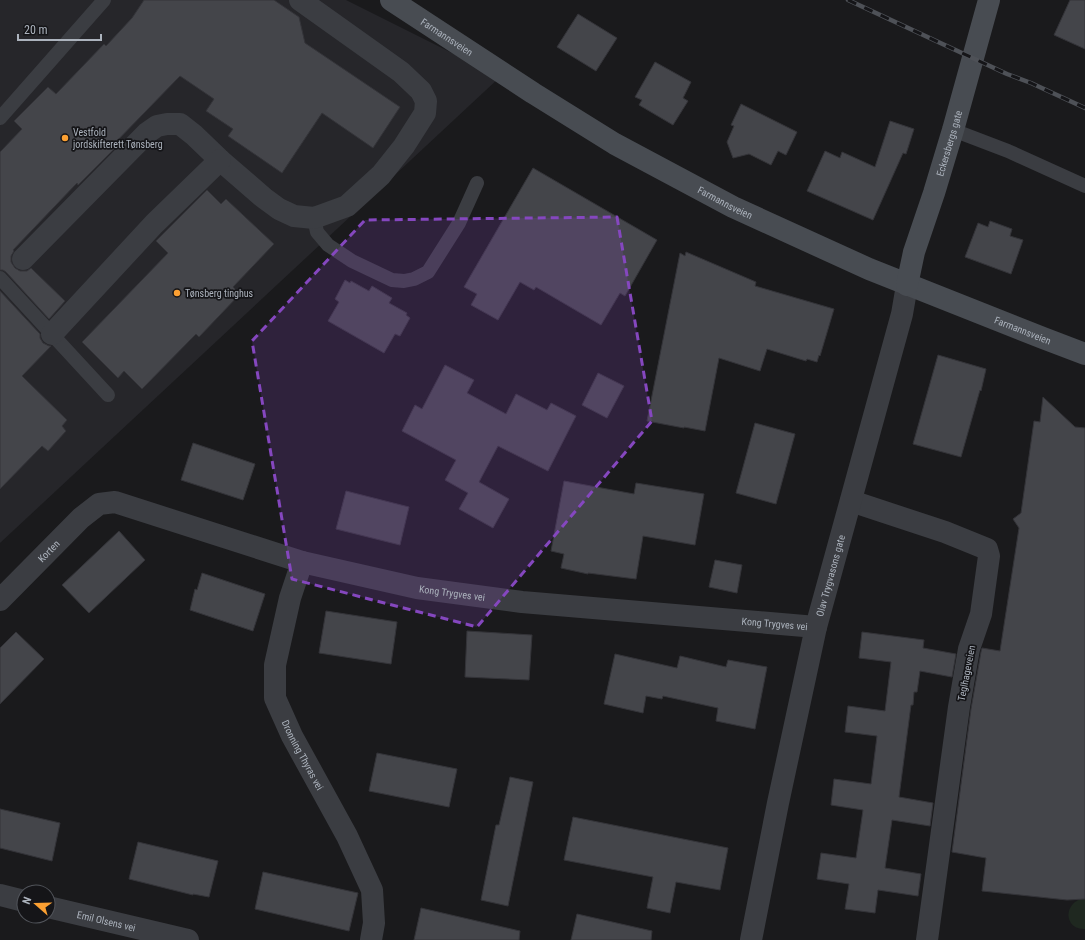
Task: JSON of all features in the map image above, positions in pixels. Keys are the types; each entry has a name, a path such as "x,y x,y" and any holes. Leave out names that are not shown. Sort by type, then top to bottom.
{"main road":[{"name":"Farmannsveien","path":"390,0 532,94 616,144 733,207 907,285 1085,354"},
{"name":"Eckersbergs gate","path":"907,285 914,252 934,193 989,0"}],"street":[{"path":"23,259 147,133 157,126 167,124 180,124 264,198 279,209 294,216 314,218 348,206 381,175 404,146 425,113 426,101 421,91 401,72 300,0"},
{"path":"52,334 154,224 220,160"},
{"name":"Olav Trygvasons gate","path":"751,940 778,803 816,627 903,310 907,285"},
{"name":"Teglhageveien","path":"851,501 945,532 987,550 989,556 981,614 970,650 959,707 927,940"},
{"name":"Kong Trygves vei","path":"99,504 115,502 302,562 417,588 522,602 816,627"},
{"name":"Korten","path":"0,600 81,518 99,504"},
{"name":"Dronning Thyras vei","path":"302,562 290,598 274,665 276,698 292,736 347,836 372,890 374,923 371,940"},
{"path":"0,895 16,899"},
{"name":"Emil Olsens vei","path":"56,909 188,940"}],"lane":[{"path":"0,118 104,0"},
{"path":"952,130 1008,151 1085,186"},
{"path":"314,218 317,232 328,245 352,261 392,280 404,281 414,279 428,272 459,223 477,183"},
{"path":"0,278 108,395"}],"highlighted area":[{"path":"617,217 652,421 477,627 292,579 252,341 365,220"}],"shaded area":[{"path":"0,0 346,0 500,77 0,543"},
{"path":"1080,899 1085,899 1085,929 1074,926 1070,922 1069,917 1071,907"}],"building":[{"path":"144,0 274,0 299,17 305,43 400,107 373,148 322,113 282,173 228,136 233,129 206,111 214,99 180,76 112,146 114,149 78,185 77,183 13,250 11,262 15,268 20,271 27,271 31,268 65,301 49,319 6,272 0,270 0,152 22,129 14,121 48,87 56,94 104,44 106,46 132,18"},
{"path":"1070,0 1085,0 1085,49 1054,35"},
{"path":"578,14 617,38 596,71 557,47"},
{"path":"655,62 691,82 683,98 688,101 673,125 639,105 642,100 635,97"},
{"path":"741,104 797,132 786,155 778,151 771,165 749,154 733,158 727,142 734,126 731,125"},
{"path":"890,121 914,129 906,154 903,153 873,220 807,191 825,151 840,158 842,152 875,167"},
{"path":"533,168 657,240 625,296 620,293 601,325 536,287 534,290 520,282 498,320 471,305 477,294 464,287"},
{"path":"207,190 221,204 226,199 274,244 233,287 240,294 199,337 196,334 142,389 124,371 118,378 82,342 168,253 156,241"},
{"path":"990,221 1012,229 1010,236 1023,240 1011,274 965,257 978,223 988,227"},
{"path":"686,252 756,282 755,286 834,309 817,362 807,359 806,361 767,349 760,371 719,358 705,431 647,421 680,253 685,256"},
{"path":"345,280 350,283 351,281 369,291 372,286 392,298 389,303 407,313 406,315 410,318 400,336 395,334 384,353 328,321 339,302 335,299"},
{"path":"0,291 40,334 40,338 43,343 51,346 22,376 67,420 62,426 66,431 48,451 42,446 0,489"},
{"path":"938,355 986,369 981,391 980,390 961,457 913,444"},
{"path":"445,365 474,380 467,393 506,414 516,394 547,410 551,403 576,416 548,471 498,446 479,482 509,499 493,528 459,509 468,493 445,480 456,460 402,431 415,405 422,409"},
{"path":"598,373 624,386 607,418 582,405"},
{"path":"1043,397 1075,427 1085,428 1085,899 1067,900 982,891 986,858 952,852 971,709 981,652 982,648 1000,651 1019,528 1013,519 1021,513 1034,421 1040,422"},
{"path":"755,423 795,434 776,504 736,493"},
{"path":"193,443 255,464 243,500 181,480"},
{"path":"564,481 634,494 636,483 704,494 695,545 643,536 636,579 588,574 561,568 564,554 551,551"},
{"path":"346,491 409,507 400,545 336,529"},
{"path":"119,531 145,560 89,613 62,585"},
{"path":"715,560 742,565 737,593 709,587"},
{"path":"202,573 265,594 253,631 190,610 195,589 197,590"},
{"path":"326,611 397,622 391,664 319,653"},
{"path":"467,631 532,635 529,680 465,677"},
{"path":"16,632 44,659 0,704 0,648"},
{"path":"862,632 924,640 923,648 956,654 952,677 920,671 917,692 914,692 913,705 911,705 899,797 933,803 930,826 892,820 885,868 921,874 918,896 878,890 875,913 845,909 849,884 817,879 821,853 856,858 863,810 831,805 834,779 871,784 877,736 845,732 848,706 885,711 891,662 859,658"},
{"path":"615,654 677,668 680,656 726,667 728,660 767,667 755,729 716,721 718,708 663,696 662,699 646,696 643,713 604,704"},
{"path":"377,753 457,769 449,807 369,791"},
{"path":"510,777 533,782 508,906 481,900 496,825 499,825"},
{"path":"0,809 60,823 52,861 0,848"},
{"path":"573,817 728,848 720,890 676,882 670,913 647,908 653,877 564,860"},
{"path":"138,842 218,861 209,897 193,895 129,879"},
{"path":"263,872 358,893 349,931 255,909"},
{"path":"421,908 520,931 519,940 414,940"},
{"path":"577,914 652,931 651,940 571,940"}],"railway":[{"path":"848,0 1007,74 1031,83 1085,108"}],"place":[{"name":"Vestfold jordskifterett Tønsberg","path":"65,138"},
{"name":"Tønsberg tinghus","path":"177,293"}]}
